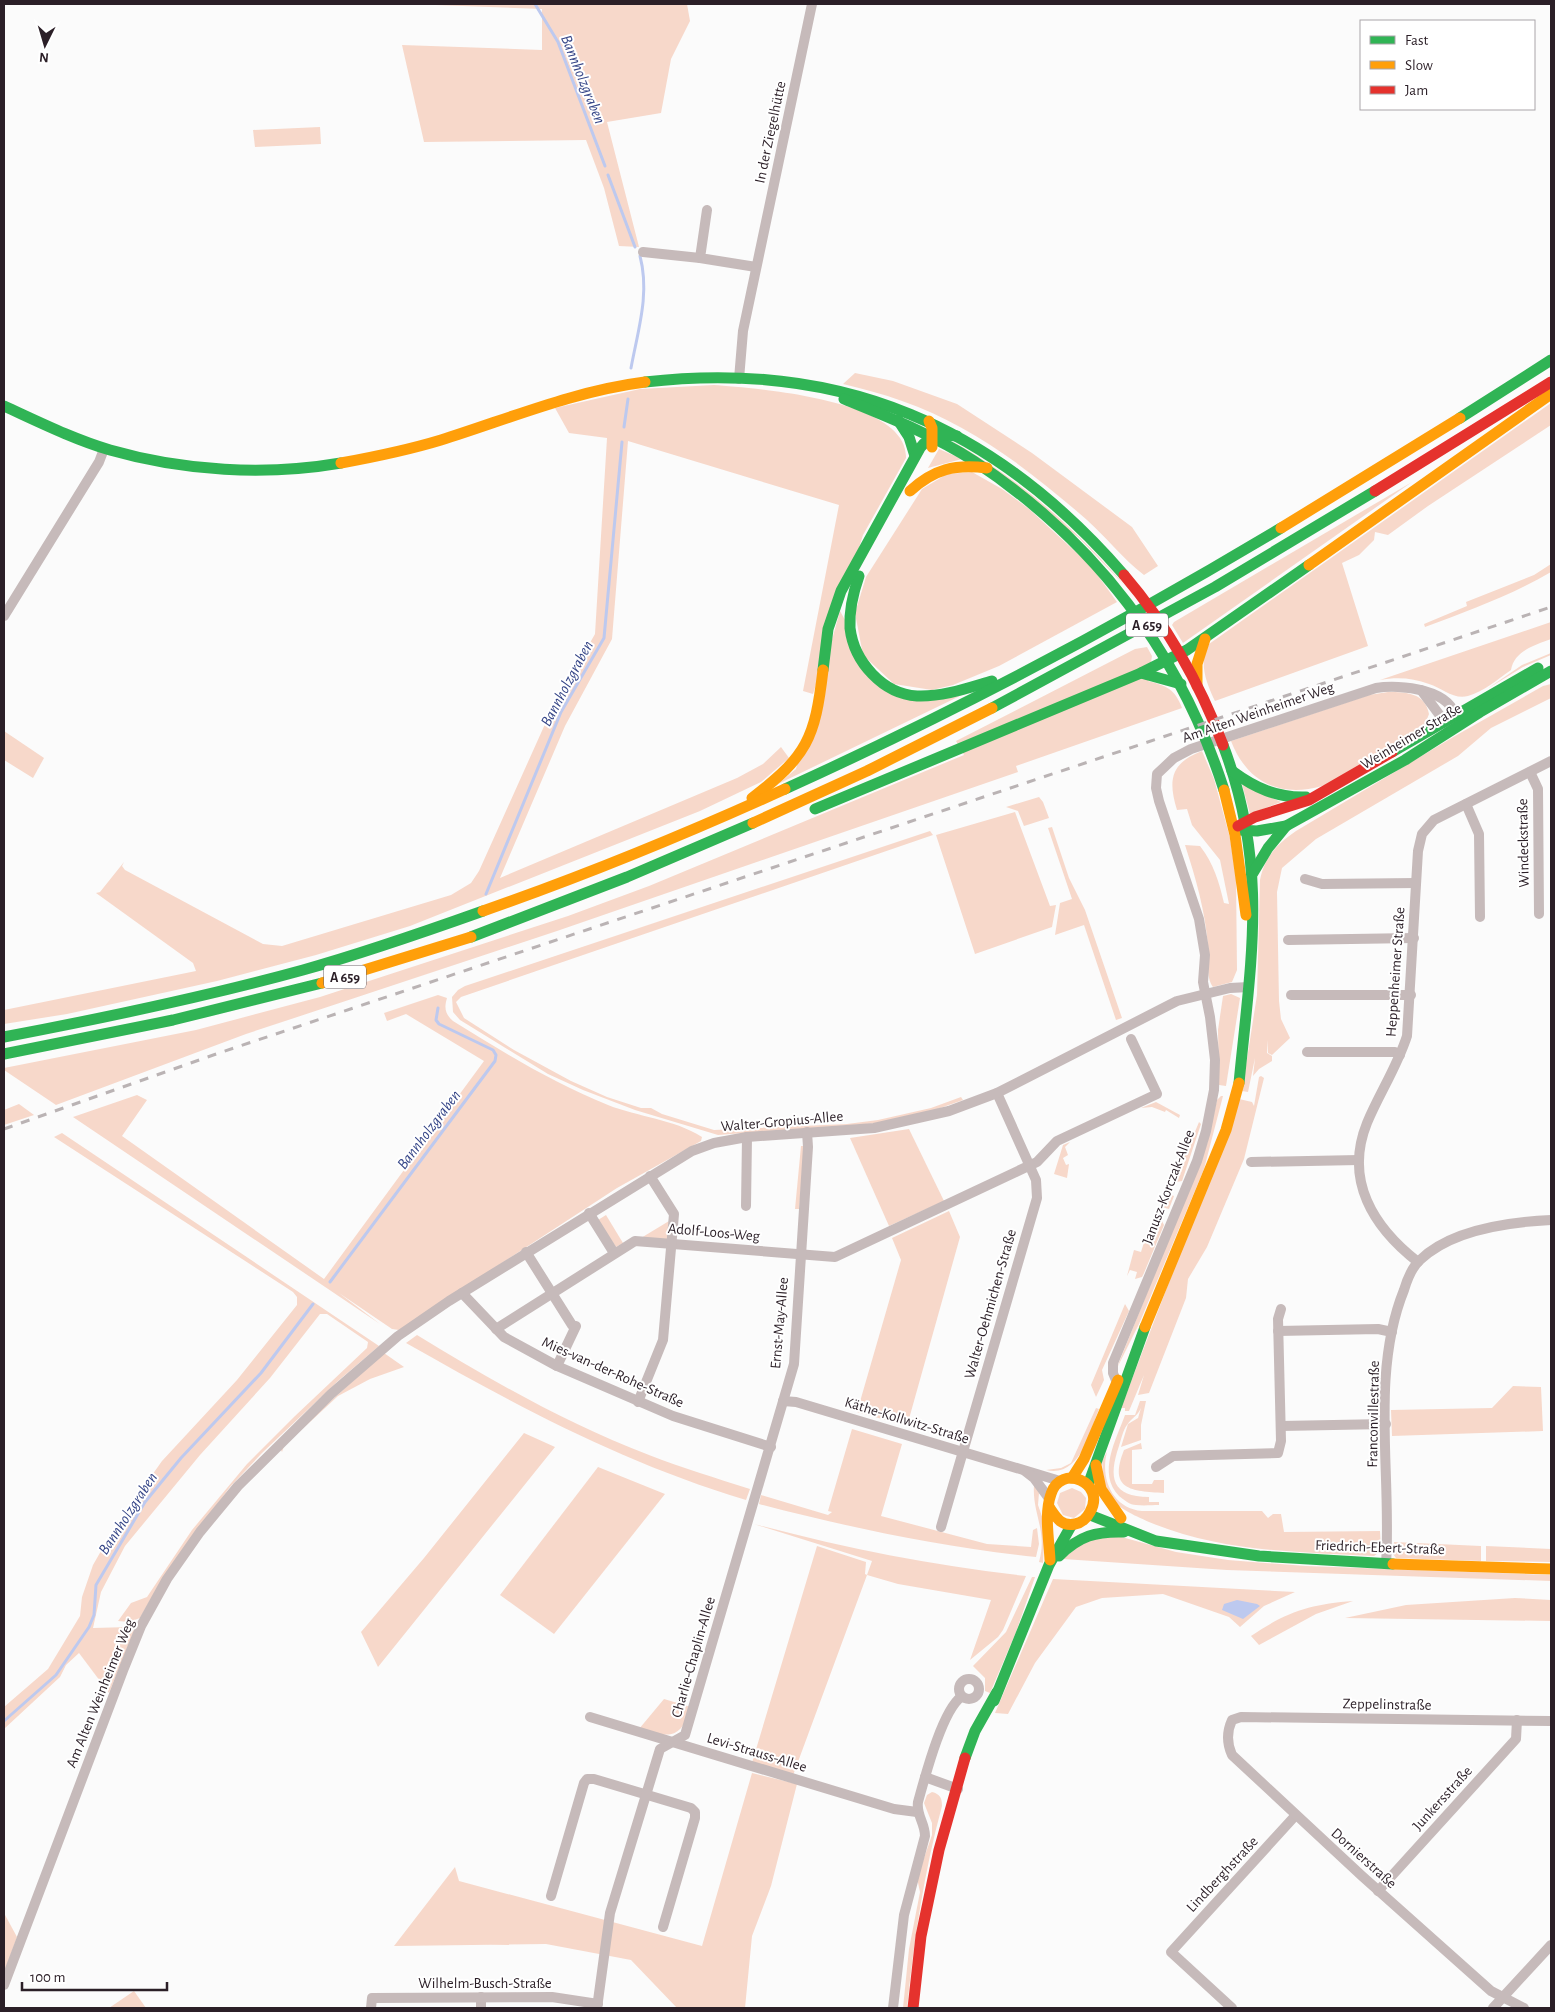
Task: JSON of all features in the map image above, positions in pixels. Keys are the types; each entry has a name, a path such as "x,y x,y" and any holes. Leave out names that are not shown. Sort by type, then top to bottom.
{"main road":[{"name":"A 659","path":"4,1037 197,997 329,963 500,906 716,822 855,759 1030,670 1299,517 1551,360"},
{"path":"4,406 49,428 104,449 151,461 204,469 253,471 308,469 384,455 596,391 669,380 739,379 808,387 868,397 929,421 957,436 1022,478 1055,504 1090,537 1132,583 1179,654 1203,699 1232,771 1246,826 1253,873 1250,987 1237,1094 1214,1158 1147,1322 1096,1462 1088,1485 1094,1504 1090,1515 1083,1522 1071,1526 1058,1521 1049,1502"},
{"name":"A 659","path":"4,1054 202,1015 333,980 498,928 727,837 858,777 1048,680 1308,532 1551,382"},
{"path":"808,387 898,420 933,436 987,468 1032,502 1071,536 1119,591 1156,642 1181,684 1210,751 1223,790 1233,830 1251,956"},
{"path":"727,837 802,814 907,772 1141,673 1179,654 1205,639 1551,394"},
{"path":"898,420 910,437 916,456"},
{"path":"929,421 933,436 928,459 861,571 852,594 849,619 851,638 860,660 880,682 895,691 914,696 954,692 1030,670"},
{"path":"716,822 770,785 792,765 806,744 816,718 827,636 832,613 841,591 923,443 933,436 943,434 957,436"},
{"path":"910,491 929,474 942,468 962,465 987,468"},
{"path":"1197,686 1197,664 1205,639"},
{"name":"Weinheimer Straße","path":"1233,830 1319,795 1522,676 1551,663"},
{"name":"Weinheimer Straße","path":"1253,873 1268,848 1286,826 1405,760 1551,671"},
{"path":"1141,673 1181,684"},
{"name":"Weinheimer Straße","path":"1232,771 1251,785 1275,796 1294,798 1319,795"},
{"name":"Weinheimer Straße","path":"1246,826 1286,826"},
{"path":"1049,1565 1049,1502 1052,1487 1066,1479 1084,1459 1117,1383 1147,1322"},
{"path":"1096,1462 1101,1489 1121,1518"},
{"path":"1066,1479 1078,1479 1088,1485"},
{"name":"Friedrich-Ebert-Straße","path":"1094,1504 1121,1518 1208,1550"},
{"name":"Friedrich-Ebert-Straße","path":"1090,1515 1156,1541 1259,1556 1386,1564 1551,1569"},
{"path":"913,2008 921,1936 938,1850 958,1789 973,1761 997,1692 1049,1565 1071,1526"},
{"path":"1049,1565 1070,1544 1091,1533 1134,1533"}],"street":[{"name":"In der Ziegelhütte","path":"739,379 743,331 812,4"},
{"path":"700,258 707,210"},
{"path":"643,252 700,258 756,267"},
{"path":"4,616 99,462 104,449"},
{"name":"Am Alten Weinheimer Weg","path":"1205,994 1203,982 1205,955 1199,919 1159,801 1156,788 1157,774 1174,758 1191,749 1376,688 1395,685 1421,690 1444,702 1456,715"},
{"path":"1421,690 1443,722 1455,729 1456,715"},
{"name":"Heppenheimer Straße","path":"1418,1262 1373,1216 1362,1187 1359,1160 1361,1144 1367,1124 1407,1036 1411,995 1418,851 1422,834 1434,820 1551,761"},
{"name":"Windeckstraße","path":"1530,772 1538,789 1539,914"},
{"path":"1466,804 1479,834 1480,917"},
{"path":"1305,879 1322,884 1416,883"},
{"path":"1288,940 1414,938"},
{"name":"Walter-Gropius-Allee","path":"391,1342 526,1252 692,1151 714,1143 747,1137 845,1131 908,1122 949,1111 997,1093 1177,1001 1219,991 1250,987"},
{"name":"Janusz-Korczak-Allee","path":"1117,1383 1113,1373 1113,1363 1197,1161 1206,1131 1214,1090 1215,1060 1205,994"},
{"path":"1291,995 1411,995"},
{"name":"Adolf-Loos-Weg","path":"496,1329 551,1292 635,1241 835,1257 1037,1162 1057,1141 1157,1094 1130,1039"},
{"path":"1307,1052 1395,1052 1400,1055"},
{"name":"Walter-Oehmichen-Straße","path":"941,1527 1037,1198 1036,1180 997,1093"},
{"name":"Ernst-May-Allee","path":"751,1512 794,1364 808,1147 807,1132"},
{"path":"746,1206 747,1137"},
{"path":"1250,1162 1359,1160"},
{"path":"638,1402 663,1340 674,1214 650,1176"},
{"path":"589,1213 614,1254"},
{"name":"Franconvillestraße","path":"1386,1564 1386,1379 1392,1332 1401,1296 1418,1262 1443,1244 1474,1232 1518,1222 1551,1220"},
{"path":"526,1252 572,1325 576,1326 557,1366"},
{"name":"Mies-van-der-Rohe-Straße","path":"462,1293 496,1329 513,1343 557,1366 638,1402 715,1430 770,1447"},
{"path":"1156,1467 1173,1456 1278,1453 1281,1426 1278,1331 1281,1309"},
{"path":"1278,1331 1378,1329 1392,1332"},
{"name":"Am Alten Weinheimer Weg","path":"4,1986 124,1668 141,1626 167,1579 200,1532 238,1486 331,1394 391,1342"},
{"name":"Käthe-Kollwitz-Straße","path":"783,1401 796,1402 962,1452 1066,1479"},
{"path":"1281,1426 1386,1424"},
{"name":"Käthe-Kollwitz-Straße","path":"1022,1469 1034,1478 1049,1502"},
{"name":"Charlie-Chaplin-Allee","path":"597,2006 611,1911 660,1749 685,1735 751,1512"},
{"path":"893,2008 904,1914 925,1836 924,1824 917,1812 925,1777 947,1714 961,1697"},
{"name":"Zeppelinstraße","path":"1229,1727 1232,1720 1241,1717 1551,1721"},
{"name":"Levi-Strauss-Allee","path":"590,1718 894,1809 917,1812"},
{"name":"Junkersstraße","path":"1378,1891 1516,1739 1517,1720"},
{"name":"Dornierstraße","path":"1229,1727 1228,1747 1232,1754 1296,1816 1491,1991 1524,2008"},
{"path":"925,1777 958,1789"},
{"path":"551,1896 587,1779 594,1779 691,1808 695,1812 695,1818 663,1927"},
{"name":"Lindberghstraße","path":"1232,2008 1171,1952 1296,1816"},
{"path":"1493,2008 1551,1945"},
{"name":"Wilhelm-Busch-Straße","path":"372,2003 481,2003 552,1997 597,2006"}],"shaded area":[{"path":"408,4 687,4 690,21 671,59 661,113 607,122 639,247 619,246 604,188 586,140 424,142 402,45 542,50 542,9"},
{"path":"320,127 321,144 255,147 253,130"},
{"path":"855,373 893,381 957,404 1032,453 1132,527 1158,566 1144,575 1087,520 1045,485 1000,452 953,423 888,396 843,384"},
{"path":"714,385 762,389 826,400 857,410 883,422 900,438 906,458 863,535 813,694 803,691 839,505 628,441 612,639 565,726 500,878 737,778 763,764 781,747 789,758 761,782 700,811 410,926 316,955 217,981 67,1014 4,1024 4,1010 196,971 193,963 96,893 100,892 124,862 122,866 125,870 263,944 282,946 451,895 471,883 479,871 550,713 595,634 607,438 569,433 555,408 640,389"},
{"path":"1551,403 1551,425 1428,506 1388,535 1375,532 1374,540 1359,555 1342,563 1368,646 1215,701 1204,672 1204,658 1209,644"},
{"path":"952,441 1023,488 1045,506 1067,525 1107,565 1126,587 1079,538"},
{"path":"939,449 962,459 928,468"},
{"path":"972,472 1002,489 1029,509 1091,566 1117,602 999,666 953,685 932,690 894,684 863,655 855,613 866,577 922,489 947,474"},
{"path":"1412,482 1183,643 1172,625 1174,622"},
{"path":"1551,564 1551,572 1521,588 1425,627 1424,624 1467,606 1466,602 1534,575"},
{"path":"840,611 885,691 962,695 778,784 796,769"},
{"path":"1551,622 1551,639 1532,646 1521,653 1513,663 1511,670 1474,694 1463,697 1458,696 1411,679 1380,680"},
{"path":"1147,647 1152,656 1148,681 1170,689 1182,708 1016,766 1018,772 557,931 246,1034 56,1105 4,1070 4,1068 196,1030 320,997 568,916 649,886 964,755 956,741 1135,649"},
{"path":"1551,653 1551,655 1523,667 1487,689 1522,665"},
{"path":"1551,684 1551,698 1491,728 1458,756 1316,839 1282,868 1277,892 1279,1001 1281,1019 1290,1038 1272,1055 1268,1053 1268,1040 1267,1053 1272,1056 1272,1061 1259,1069 1253,1076 1255,1058 1248,1092 1242,1091 1257,995 1260,880 1268,858 1283,841 1296,831 1455,736 1543,686"},
{"path":"1388,692 1408,693 1424,702 1429,714 1425,724 1418,731 1326,785 1292,790 1266,783 1246,767 1231,741 1369,695"},
{"path":"4,731 44,758 33,778 4,760"},
{"path":"1202,751 1214,779 1230,838 1236,878 1237,970 1232,982 1213,987 1208,973 1207,933 1202,907 1185,845 1200,846 1215,873 1224,903 1229,904 1220,860 1192,825 1187,809 1177,810 1173,790 1174,774 1178,767 1183,761"},
{"path":"1242,784 1281,802 1250,814"},
{"path":"1039,797 1049,818 1024,826 1018,811 1006,807"},
{"path":"1015,812 1050,906 1056,905 1052,927 975,954 936,835"},
{"path":"1052,827 1069,878 1085,910 1122,1018 1116,1020 1084,925 1055,935 1060,903 1072,899 1048,828"},
{"path":"930,831 933,835 461,997 456,1002 464,1018 514,1050 571,1081 607,1097 641,1108 651,1108 662,1114 714,1130 847,1124 878,1120 931,1108 961,1097 963,1100 932,1111 879,1123 718,1135 635,1110 548,1074 460,1020 453,1012 452,997 465,986"},
{"path":"1231,994 1240,998 1226,1086 1219,1085 1218,1030 1223,996"},
{"path":"438,995 447,998 446,1011 453,1021 548,1077 608,1105 680,1126 702,1137 701,1141 617,1188 399,1330 392,1329 339,1293 380,1324 73,1117 137,1095 147,1100 122,1136 324,1279 484,1061 406,1014 387,1021 384,1013"},
{"path":"1259,1077 1264,1078 1244,1159 1207,1247 1188,1279 1186,1298 1149,1393 1138,1395 1144,1375 1129,1411 1125,1411 1125,1408 1121,1408 1239,1099 1252,1102 1254,1106"},
{"path":"1223,1096 1204,1169 1139,1324 1116,1370 1207,1144 1217,1100"},
{"path":"1156,1102 1180,1115 1179,1118 1166,1110 1165,1112 1152,1107 1141,1108"},
{"path":"19,1104 34,1115 4,1125 4,1110"},
{"path":"1199,1122 1201,1124 1182,1181 1176,1182 1185,1161 1178,1158 1185,1156"},
{"path":"909,1129 944,1201 889,1226 850,1138"},
{"path":"62,1133 379,1346 338,1381 262,1453 230,1487 162,1579 140,1618 129,1622 118,1621 131,1603 147,1597 192,1530 247,1464 367,1348 368,1342 327,1314 320,1314 270,1378 200,1455 125,1546 101,1592 93,1628 130,1627 134,1631 109,1693 79,1653 66,1665 60,1677 4,1729 4,1707 48,1669 80,1616 82,1597 93,1565 113,1530 162,1461 237,1380 297,1305 297,1297 293,1292 54,1137"},
{"path":"1070,1142 1065,1147 1068,1155 1063,1158 1066,1165 1069,1164 1067,1178 1054,1174 1063,1145"},
{"path":"801,1146 805,1146 799,1209 795,1209"},
{"path":"1165,1192 1174,1196 1169,1209 1161,1207"},
{"path":"949,1211 960,1237 907,1426 857,1412 901,1260 892,1238"},
{"path":"606,1215 623,1243 616,1247 598,1220"},
{"path":"1154,1216 1161,1219 1164,1225 1142,1277 1135,1279 1137,1272 1130,1270 1127,1276 1134,1250 1141,1252 1145,1239 1151,1241 1159,1221 1153,1219"},
{"path":"669,1221 667,1241 641,1238"},
{"path":"1125,1304 1129,1311 1102,1370 1104,1380 1096,1397 1091,1385"},
{"path":"417,1335 501,1385 589,1430 661,1460 750,1489 746,1500 656,1468 530,1411 406,1343"},
{"path":"384,1353 404,1367 370,1379 338,1396 284,1446 282,1452 280,1448 282,1445"},
{"path":"1513,1386 1541,1387 1543,1431 1392,1436 1391,1410 1492,1408"},
{"path":"1140,1401 1146,1401 1141,1425 1141,1440 1121,1447 1128,1425 1123,1432 1114,1467 1116,1484 1127,1494 1149,1497 1149,1502 1159,1502 1159,1505 1134,1505 1127,1502 1119,1496 1109,1477 1110,1456 1125,1415 1135,1415","holes":["1141,1408 1138,1418 1129,1423 1138,1413"]},
{"path":"1096,1408 1099,1409 1087,1441 1075,1461 1058,1471 1046,1470 1061,1468 1071,1463"},
{"path":"852,1429 902,1444 881,1516 987,1544 1031,1547 1033,1530 1037,1528 1039,1544 1036,1557 966,1548 897,1536 759,1504 761,1495 828,1515 832,1512 828,1511"},
{"path":"524,1433 555,1447 378,1667 361,1632 424,1558"},
{"path":"1141,1443 1142,1449 1132,1450 1132,1484 1152,1484 1154,1480 1164,1480 1164,1493 1133,1489 1121,1481 1119,1473 1124,1450"},
{"path":"1107,1452 1105,1472 1107,1481 1116,1498 1132,1509 1142,1511 1262,1511 1268,1518 1273,1514 1281,1514 1284,1532 1380,1531 1381,1551 1374,1556 1260,1549 1232,1545 1176,1532 1137,1517 1125,1510 1110,1497 1104,1480 1102,1461"},
{"path":"598,1467 665,1494 554,1634 500,1595"},
{"path":"1034,1485 1039,1493 1038,1505 1045,1525 1043,1563 1039,1562 1042,1541 1035,1505"},
{"path":"1072,1488 1081,1492 1086,1498 1085,1509 1074,1518 1063,1515 1057,1503 1060,1493"},
{"path":"754,1524 889,1555 957,1567 1026,1576 1003,1630 998,1637 970,1660 991,1600 898,1584 867,1575 872,1561"},
{"path":"1118,1536 1176,1552 1228,1560 1306,1566 1551,1575 1551,1581 1227,1570 1063,1559 1087,1539"},
{"path":"1394,1542 1481,1546 1481,1561 1396,1558 1393,1554"},
{"path":"817,1546 866,1562 865,1574 867,1575 792,1778 751,1766"},
{"path":"1486,1546 1551,1549 1551,1562 1486,1561"},
{"path":"1032,1577 1035,1577 1016,1632 990,1693 985,1691 985,1678 973,1666 1006,1632"},
{"path":"1053,1579 1295,1592 1264,1606 1240,1627 1229,1617 1163,1594 1102,1598 1076,1607 1035,1663 1008,1714 995,1713"},
{"path":"1515,1598 1551,1600 1551,1621 1345,1618 1406,1605"},
{"path":"1353,1601 1316,1614 1259,1645 1251,1636 1276,1621 1299,1611 1324,1604"},
{"path":"664,1699 691,1707 683,1726 678,1731 666,1735 639,1729"},
{"path":"752,1773 797,1784 771,1886 752,1936 745,2008 677,2008 631,1960 546,1944 394,1946 455,1867 459,1881 702,1946"},
{"path":"932,1792 940,1797 942,1806 920,1906 907,2008 903,2008 909,1949 920,1892 917,1878 932,1835 932,1823 924,1803 927,1795"},
{"path":"4,1913 17,1937 4,1973"},
{"path":"134,1991 146,2008 109,2008"}],"water":[{"path":"1237,1600 1260,1606 1243,1619 1222,1610 1224,1604"}],"waterway":[{"name":"Bannholzgraben","path":"535,4 558,42 605,166"},
{"name":"Bannholzgraben","path":"608,175 635,247"},
{"name":"Bannholzgraben","path":"631,368 642,312 644,284 640,256"},
{"name":"Bannholzgraben","path":"624,427 628,399"},
{"name":"Bannholzgraben","path":"486,894 561,712 604,638 622,442"},
{"name":"Bannholzgraben","path":"330,1282 495,1061 496,1055 493,1050 439,1024 436,1020 438,1008"},
{"name":"Bannholzgraben","path":"4,1721 56,1675 89,1627 94,1615 96,1585 145,1502 181,1458 261,1373 313,1304"}],"railway":[{"path":"4,1129 219,1053 1551,607"}],"traffic: fast":[{"path":"1460,418 1551,360"},
{"path":"645,382 717,378 785,382 849,394 910,414 968,443 1023,479 1075,523 1124,575"},
{"path":"844,399 927,435 974,461 1018,492 1058,527 1095,564 1128,604 1157,646 1183,692 1206,740 1224,790"},
{"path":"4,406 96,446 166,463 195,467 254,470 312,467 341,463"},
{"path":"898,420 909,437 915,456"},
{"path":"823,670 828,629 841,591 920,448 928,440 937,436 957,436"},
{"path":"992,708 1215,587 1375,491"},
{"path":"785,789 849,760 1037,666 1221,564 1281,528"},
{"path":"815,809 1141,673 1187,650 1309,565"},
{"path":"859,576 853,595 850,628 857,653 872,674 882,683 905,694 927,696 955,692 992,681"},
{"path":"1392,752 1538,668"},
{"path":"1239,830 1257,831 1286,826 1405,760 1480,712 1551,671"},
{"path":"1141,673 1181,684"},
{"path":"1223,745 1237,789 1247,831 1253,913 1248,995 1239,1083"},
{"path":"1232,771 1267,791 1285,796 1306,797"},
{"path":"471,937 627,877 753,823"},
{"path":"1253,873 1268,848 1286,826"},
{"path":"4,1037 154,1006 266,980 371,949 483,911"},
{"path":"4,1054 173,1020 322,983"},
{"path":"1088,1485 1145,1327"},
{"path":"1090,1515 1156,1541 1259,1556 1393,1564"},
{"path":"994,1701 1049,1565 1071,1526"},
{"path":"1059,1556 1066,1549 1088,1536 1124,1532"},
{"path":"965,1758 975,1731 997,1692"}],"traffic: slow":[{"path":"341,463 429,444 541,406 593,392 645,382"},
{"path":"1309,565 1551,394"},
{"path":"1281,528 1460,418"},
{"path":"929,421 932,428 932,447"},
{"path":"910,491 936,473 946,470 965,467 987,468"},
{"path":"1197,686 1197,664 1205,639"},
{"path":"752,798 785,770 797,757 805,744 812,730 823,670"},
{"path":"753,823 867,771 992,708"},
{"path":"483,911 636,853 785,789"},
{"path":"1224,790 1235,835 1246,915"},
{"path":"322,983 471,937"},
{"path":"1145,1327 1226,1130 1239,1083"},
{"path":"1072,1478 1084,1459 1118,1380"},
{"path":"1096,1465 1101,1489 1121,1518"},
{"path":"1049,1507 1062,1523 1070,1525 1077,1523 1084,1520 1090,1512 1094,1501 1092,1492 1088,1485 1072,1478 1063,1480 1056,1485 1051,1494 1048,1510 1050,1560"},
{"path":"1393,1564 1551,1569"}],"traffic: jam":[{"path":"1375,491 1551,382"},
{"path":"1124,575 1154,614 1181,656 1204,700 1223,745"},
{"path":"1238,826 1255,817 1309,800 1392,752"},
{"path":"913,2008 921,1936 939,1850 965,1758"}]}
